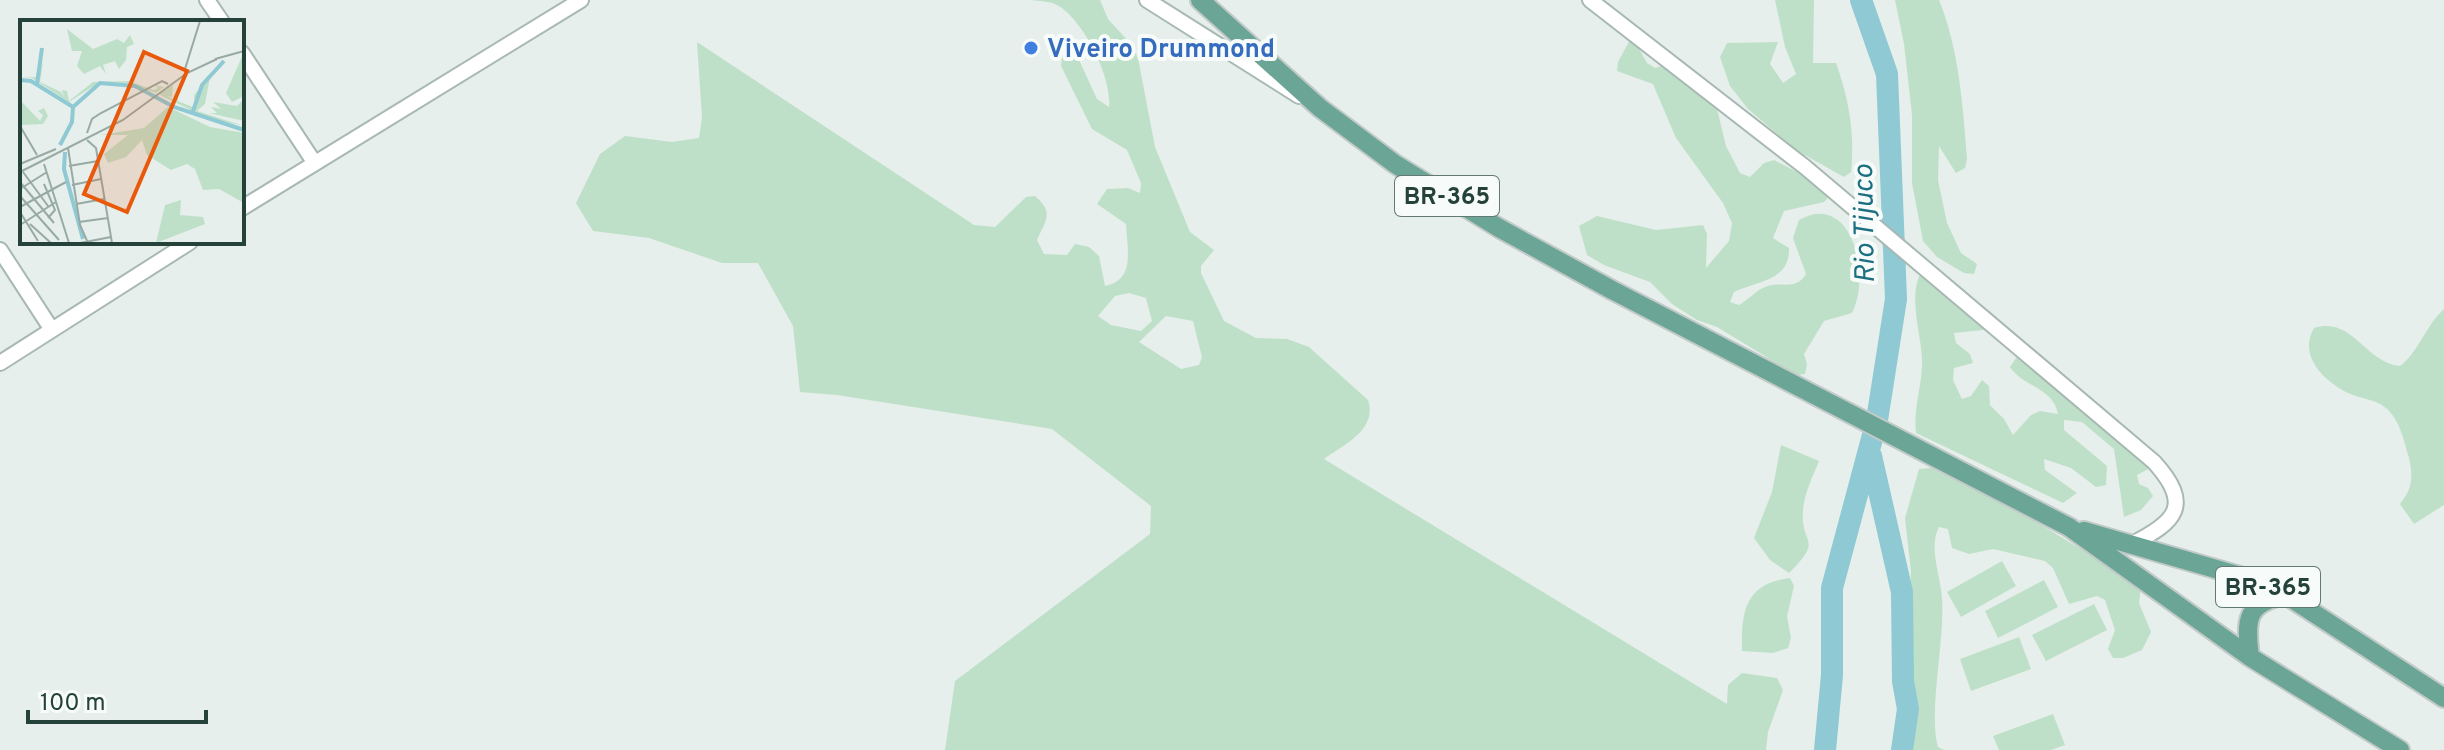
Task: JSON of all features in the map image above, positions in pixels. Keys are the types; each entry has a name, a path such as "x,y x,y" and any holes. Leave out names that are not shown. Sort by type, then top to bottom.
{"main road":[{"name":"BR-365","path":"1200,0 1320,108 1395,164 1499,228 1724,350 2069,527 2250,657 2400,750"},
{"name":"BR-365","path":"2069,527 2247,578 2286,595 2444,698"},
{"name":"BR-365","path":"2250,657 2247,627 2253,609 2266,600 2286,595"}],"street":[{"path":"207,0 221,20"},
{"path":"1147,0 1320,108"},
{"path":"1590,0 1805,167 2130,439 2164,474 2175,492 2174,515 2162,529 2132,544"},
{"path":"244,207 571,3"},
{"path":"244,56 314,162"},
{"path":"0,363 187,244"},
{"path":"0,250 52,330"}],"green space":[{"path":"1030,0 1100,0 1108,19 1131,44 1138,58 1155,147 1190,232 1214,250 1201,266 1201,273 1224,321 1256,338 1287,339 1309,347 1368,400 1370,411 1363,428 1357,436 1324,459 1727,704 1728,685 1742,673 1777,678 1783,690 1768,732 1766,750 945,750 955,681 1150,534 1151,506 1052,429 837,395 800,392 793,326 758,263 722,263 649,238 593,231 576,203 600,154 625,136 672,142 699,138 702,117 697,42 974,225 995,227 1026,197 1035,196 1047,212 1037,240 1044,254 1067,255 1075,244 1089,247 1099,256 1105,286 1115,283 1122,277 1128,262 1126,224 1097,204 1107,189 1128,188 1140,193 1141,183 1127,150 1092,129 1061,66 1062,58 1074,49 1097,99 1109,107 1101,65 1085,34 1065,11 1052,3","holes":["1129,293 1146,298 1152,321 1141,331 1111,325 1098,316 1115,296","1166,316 1193,321 1202,357 1199,365 1181,369 1139,342"]},
{"path":"1775,0 1814,0 1813,63 1836,63 1850,117 1851,172 1844,177 1796,150 1748,109 1730,86 1720,57 1727,43 1778,42 1770,64 1783,83 1796,74 1785,47"},
{"path":"1895,0 1939,0 1946,19 1959,78 1967,159 1965,168 1956,173 1939,146 1938,180 1947,223 1961,253 1977,264 1974,274 1964,273 1937,257 1923,241 1912,183 1912,115 1904,44"},
{"path":"1632,36 1647,63 1655,68 1665,65 1716,105 1726,146 1740,173 1750,177 1764,163 1774,160 1818,183 1831,195 1824,202 1784,211 1773,238 1789,248 1784,267 1771,278 1734,292 1730,302 1739,305 1765,287 1797,283 1802,279 1806,274 1793,238 1799,220 1817,214 1832,216 1844,226 1858,259 1858,297 1852,313 1824,321 1804,354 1807,364 1805,374 1796,375 1717,327 1697,320 1672,304 1650,282 1604,265 1587,255 1579,226 1597,216 1656,230 1703,225 1707,234 1706,268 1729,241 1732,223 1723,203 1676,138 1653,84 1617,71 1618,62"},
{"path":"1924,268 1988,322 1983,330 1954,333 1956,343 1970,354 1973,363 1954,368 1953,380 1962,399 1971,396 1982,380 1989,386 1990,405 2004,419 2013,435 2031,415 2040,411 2058,414 2050,398 2010,367 2016,358 2025,355 2154,466 2137,475 2139,484 2148,488 2153,496 2141,510 2124,517 2114,449 2082,422 2064,420 2064,430 2107,466 2106,485 2096,487 2071,468 2044,459 2045,470 2077,493 2063,503 1916,433 1922,359 1915,300"},
{"path":"2444,309 2444,505 2414,524 2400,504 2410,487 2411,471 2395,418 2381,405 2351,394 2329,381 2311,357 2310,338 2314,328 2339,328 2377,357 2400,366"},
{"path":"1781,445 1819,461 1804,505 1803,522 1808,547 1789,573 1770,560 1754,538 1772,492"},
{"path":"1931,468 2020,512 2141,586 2139,603 2151,632 2142,650 2123,658 2113,658 2108,649 2115,630 2105,600 2097,596 2069,604 2053,568 2045,561 1993,549 1969,554 1952,548 1948,529 1939,527 1935,553 1942,616 1935,732 1938,747 1944,750 1912,750 1906,646 1911,572 1905,518 1919,469"},
{"path":"2002,561 2016,586 1961,617 1947,592"},
{"path":"1790,578 1794,586 1787,616 1791,638 1788,648 1773,653 1742,651 1743,624 1749,602 1763,586"},
{"path":"2044,580 2058,607 1998,638 1985,611"},
{"path":"2094,604 2107,630 2046,661 2032,635"},
{"path":"2019,637 2031,669 1971,691 1960,659"},
{"path":"2053,714 2065,745 2051,750 1999,750 1993,736"}],"waterway":[{"name":"Rio Tijuco","path":"1825,750 1832,675 1832,588 1877,420 1896,299 1887,74 1861,0"},
{"name":"Rio Tijuco","path":"1871,456 1902,592 1903,681 1908,709 1902,750"}],"place":[{"name":"Viveiro Drummond","path":"1031,48"}]}
